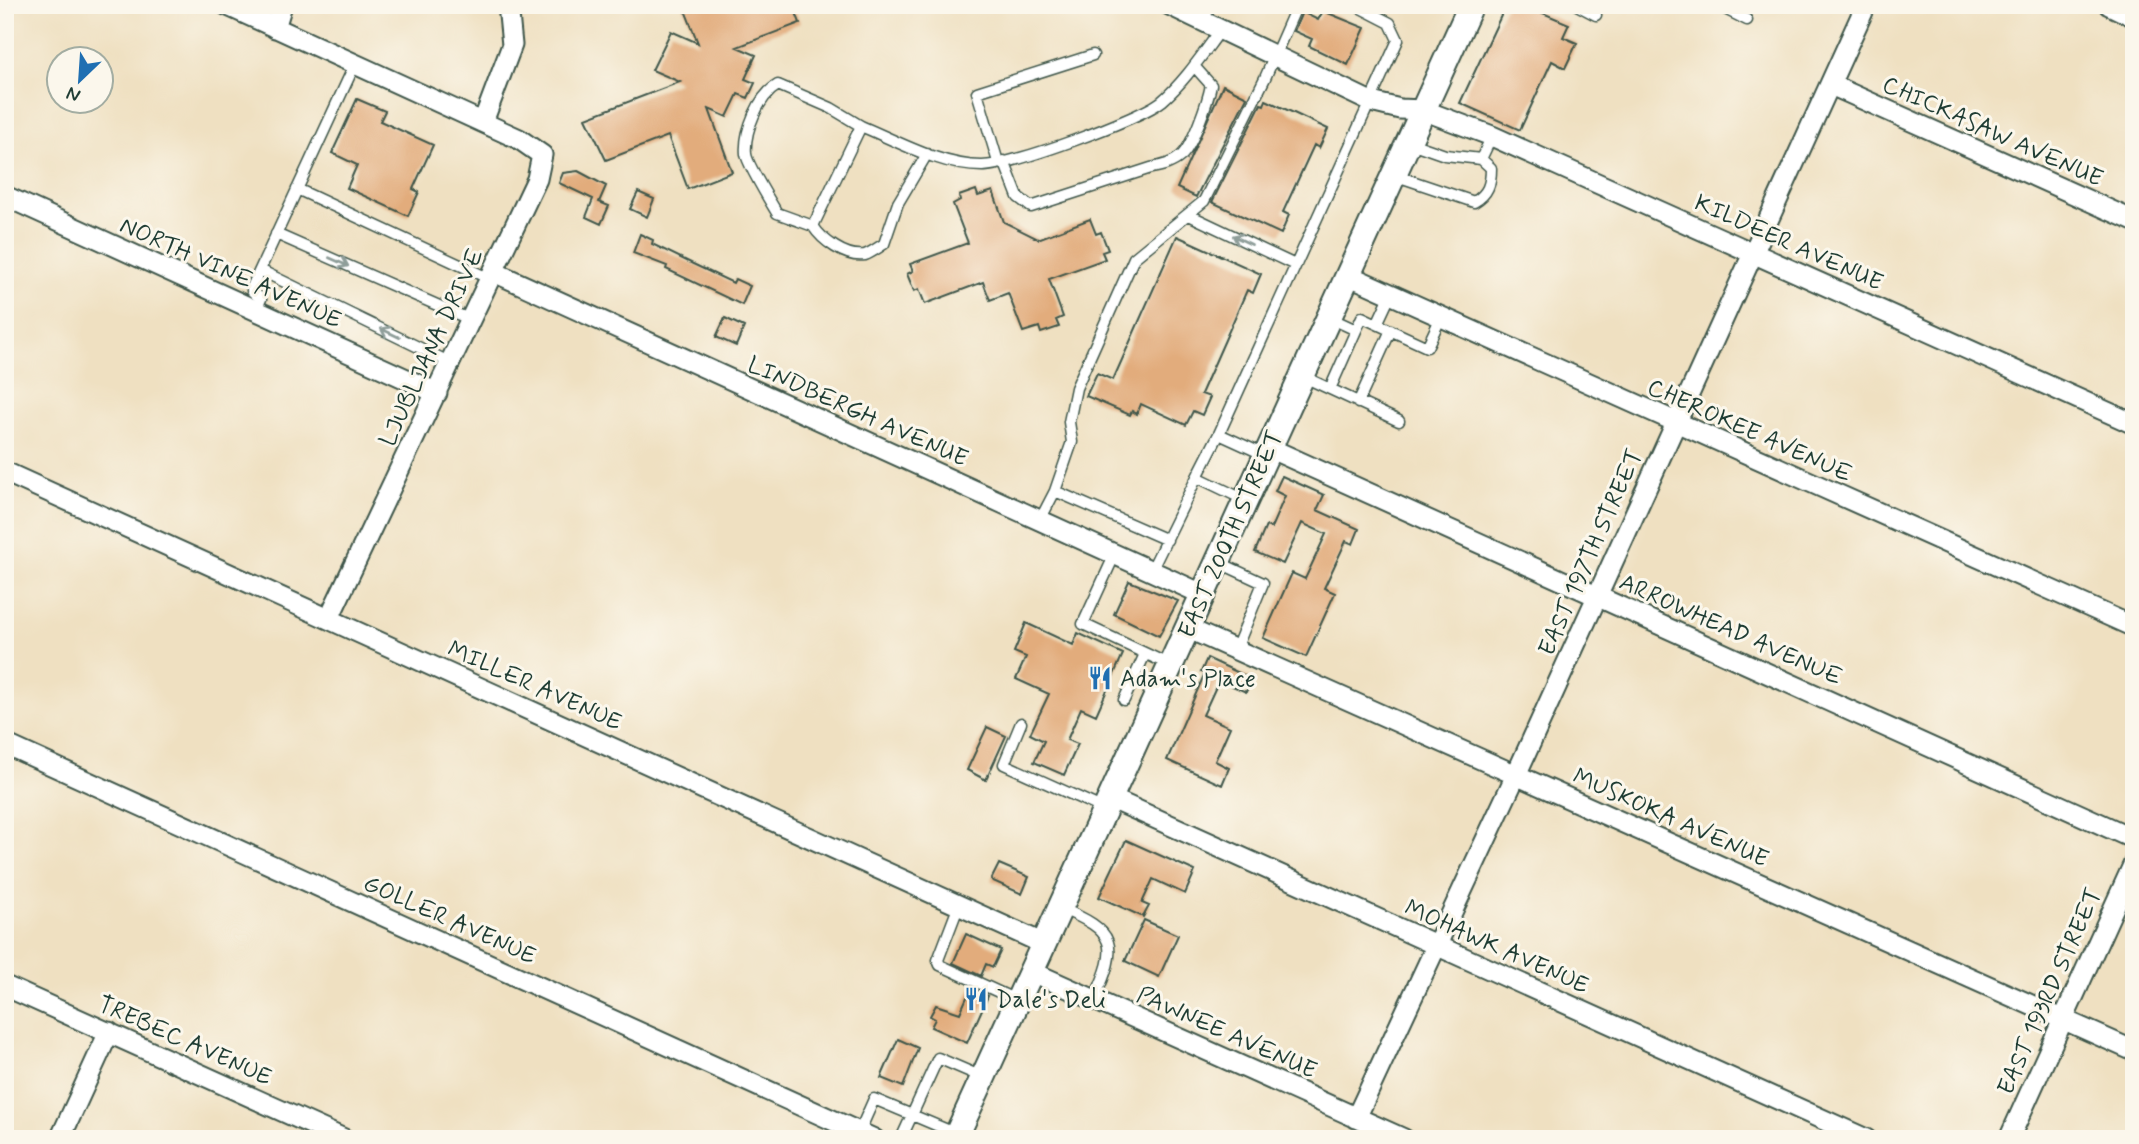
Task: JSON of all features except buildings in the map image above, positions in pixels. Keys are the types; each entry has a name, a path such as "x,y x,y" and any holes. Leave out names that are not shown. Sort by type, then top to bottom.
{"street":[{"path":"226,5 484,122 512,45 508,7"},
{"path":"275,28 282,5"},
{"name":"KILDEER AVENUE","path":"1169,5 1211,20 1276,56 1371,102 1400,109 1423,110 1492,136 2134,424"},
{"name":"EAST 200TH STREET","path":"956,1136 1471,5"},
{"name":"EAST 197TH STREET","path":"1356,1118 1516,775 1866,5"},
{"path":"2109,5 2134,17"},
{"name":"CHICKASAW AVENUE","path":"1831,85 2134,221"},
{"name":"LJUBLJANA DRIVE","path":"329,618 537,179 542,155 519,139 484,122"},
{"name":"NORTH VINE AVENUE","path":"5,196 437,393"},
{"name":"CHEROKEE AVENUE","path":"1348,275 1675,424 2134,627"},
{"name":"LINDBERGH AVENUE","path":"492,276 1202,594"},
{"name":"ARROWHEAD AVENUE","path":"1268,452 1597,595 2134,839"},
{"name":"MILLER AVENUE","path":"5,472 1044,944"},
{"name":"MUSKOKA AVENUE","path":"1187,628 2134,1051"},
{"name":"GOLLER AVENUE","path":"5,744 863,1136"},
{"name":"MOHAWK AVENUE","path":"1107,804 1436,946 1866,1139"},
{"name":"EAST 193RD STREET","path":"2009,1139 2134,863"},
{"name":"PAWNEE AVENUE","path":"1030,971 1404,1139"},
{"name":"TREBEC AVENUE","path":"5,986 344,1139"},
{"path":"60,1139 109,1032"}],"lane":[{"path":"508,7 541,5"},
{"path":"1040,520 1055,491 1072,442 1069,422 1076,388 1133,258 1204,201 1276,56 1297,5"},
{"path":"1151,571 1219,434 1398,40 1390,23 1355,5"},
{"path":"1577,5 1597,15"},
{"path":"1717,5 1747,20"},
{"path":"927,153 898,203 884,244 865,255 856,254 822,239 813,226 777,214 746,155 757,106 771,89 778,85 831,108 861,126 927,153 961,163 984,166 1054,147 1129,119 1161,102 1194,66 1211,20"},
{"path":"1093,54 977,93 1001,162 1018,197 1031,208 1167,165 1184,155 1208,99 1211,85 1194,66"},
{"path":"256,310 261,299 252,288 355,64"},
{"path":"813,226 861,126"},
{"path":"1481,159 1492,136"},
{"path":"1393,175 1474,202 1485,196 1491,180 1491,168 1481,159 1445,155 1408,142"},
{"path":"297,189 492,276"},
{"path":"1189,215 1296,265"},
{"path":"276,234 472,320"},
{"path":"260,270 451,363"},
{"path":"1377,324 1391,294"},
{"path":"1328,317 1356,330"},
{"path":"1330,389 1362,317 1427,347 1441,317"},
{"path":"1358,403 1391,330"},
{"path":"1302,376 1399,421"},
{"path":"1219,434 1268,452"},
{"path":"1197,477 1245,500"},
{"path":"1055,491 1167,540"},
{"path":"1115,554 1083,624 1170,665"},
{"path":"1217,562 1263,583 1236,649"},
{"path":"1124,700 1145,654"},
{"path":"1021,723 1004,764 1107,804"},
{"path":"960,905 938,960 940,965 1017,1001"},
{"path":"1060,908 1096,923 1105,934 1108,970 1094,999"},
{"path":"901,1139 938,1058 982,1078"},
{"path":"863,1136 874,1098 956,1136"}],"place":[{"name":"Adam's Place","path":"1100,678"},
{"name":"Dale's Deli","path":"976,999"}]}
